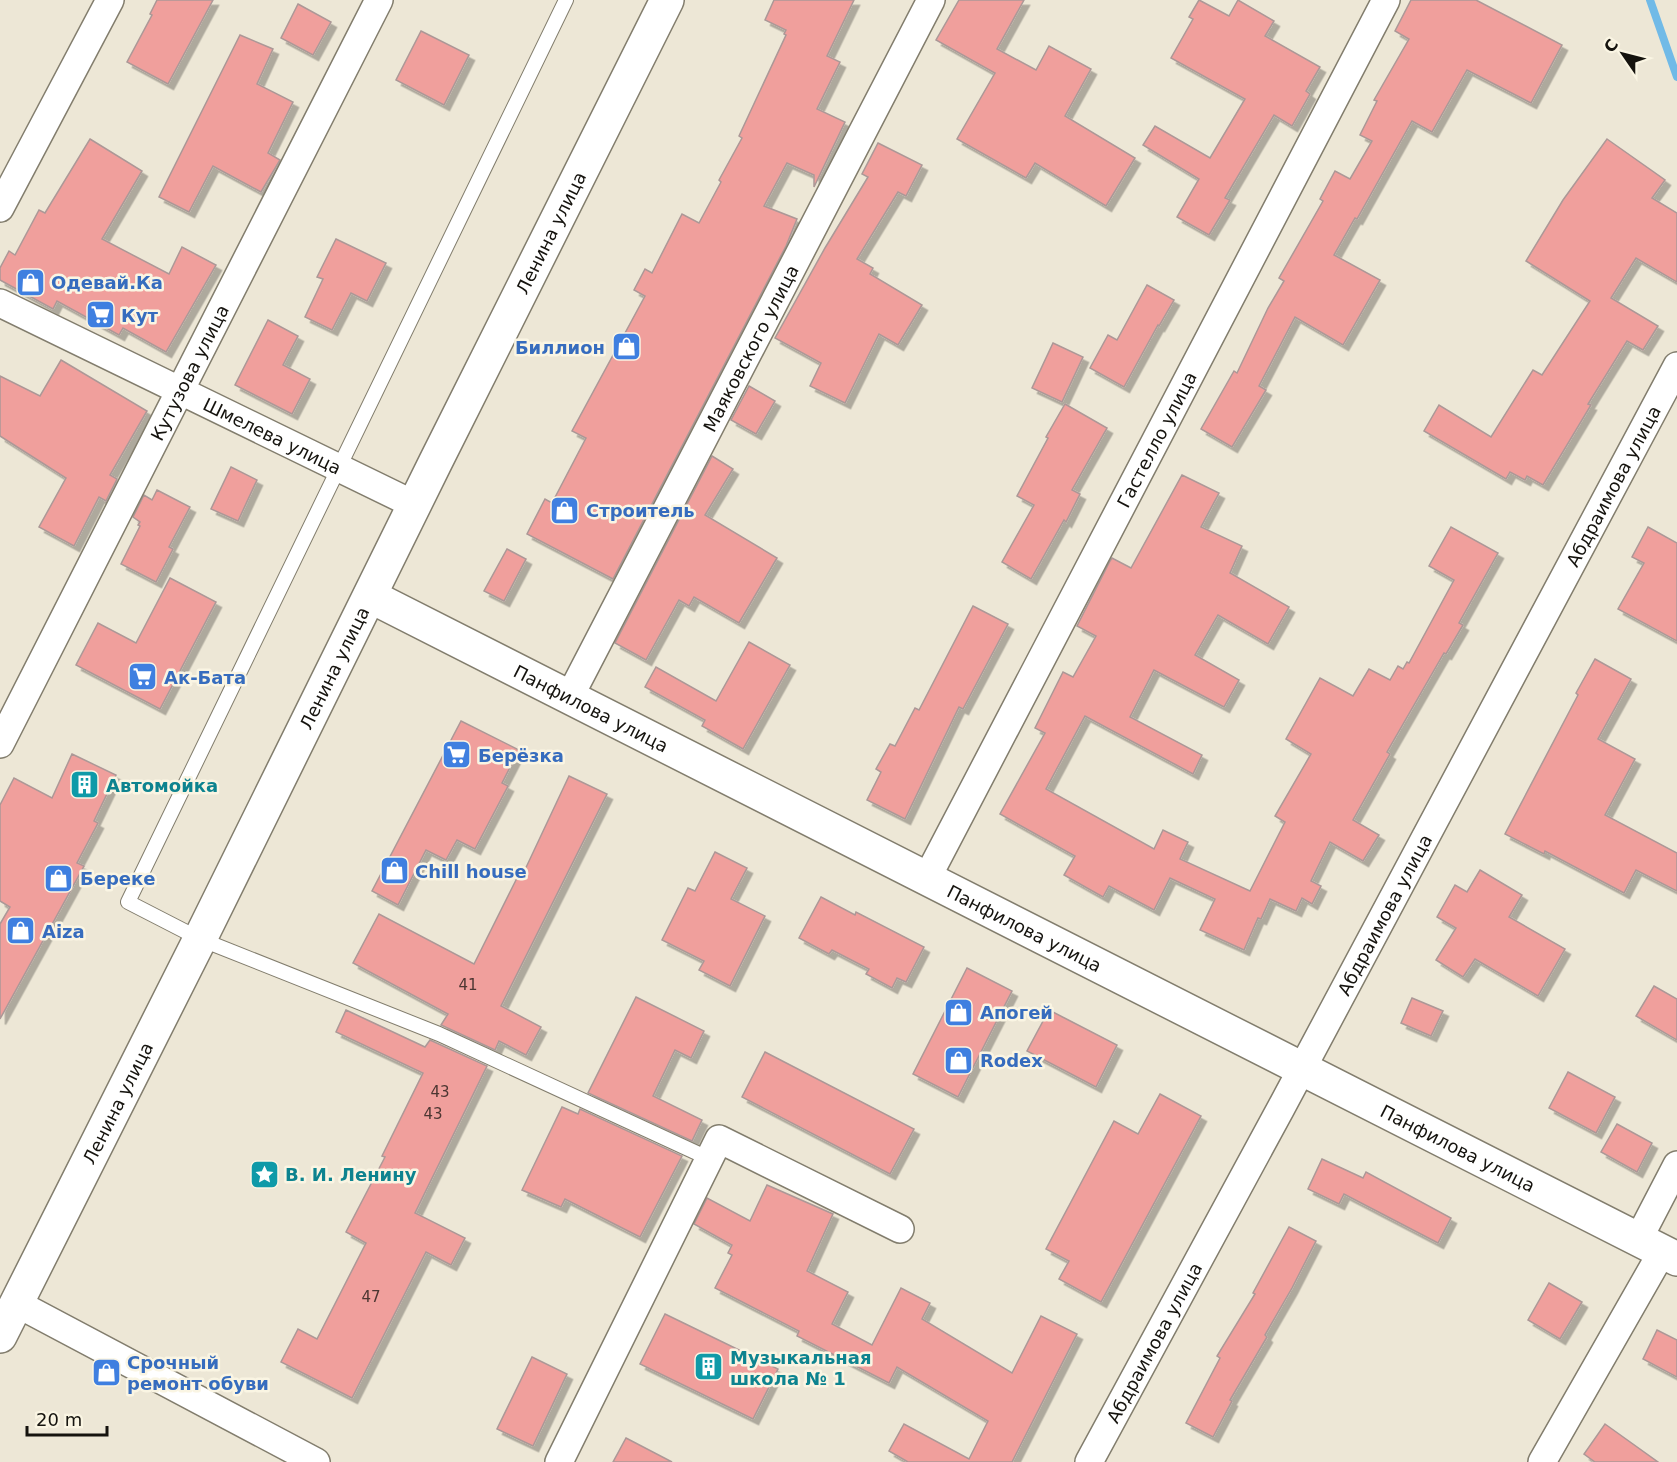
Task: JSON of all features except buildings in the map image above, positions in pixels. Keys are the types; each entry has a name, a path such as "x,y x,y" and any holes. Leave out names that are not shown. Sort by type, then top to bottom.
{"main road":[{"name":"Ленина улица","path":"0,1336 667,0"},
{"name":"Панфилова улица","path":"370,596 1659,1250"}],"street":[{"path":"0,208 110,0"},
{"name":"Кутузова улица","path":"0,744 379,0"},
{"name":"Маяковского улица","path":"570,696 931,0"},
{"name":"Гастелло улица","path":"927,878 1386,0"},
{"name":"Шмелева улица","path":"0,303 415,505"},
{"name":"Абдраимова улица","path":"1089,1462 1302,1069 1677,366"},
{"path":"559,1462 719,1139 900,1228"},
{"path":"1542,1462 1659,1250 1677,1166"},
{"path":"16,1303 316,1462"}],"lane":[{"path":"566,0 128,902 200,939 439,1034 710,1159"}],"waterway":[{"path":"1650,0 1677,77"}],"place":[{"name":"Одевай.Ка","path":"30,282"},
{"name":"Кут","path":"100,315"},
{"name":"Биллион","path":"626,347"},
{"name":"Строитель","path":"565,510"},
{"name":"Ак-Бата","path":"143,677"},
{"name":"Берёзка","path":"457,755"},
{"name":"Автомойка","path":"85,785"},
{"name":"Chill house","path":"394,871"},
{"name":"Береке","path":"59,878"},
{"name":"Aiza","path":"21,931"},
{"name":"Апогей","path":"959,1012"},
{"name":"Rodex","path":"959,1060"},
{"name":"В. И. Ленину","path":"264,1174"},
{"name":"Музыкальная школа № 1","path":"709,1367"},
{"name":"Срочный ремонт обуви","path":"106,1372"}]}
